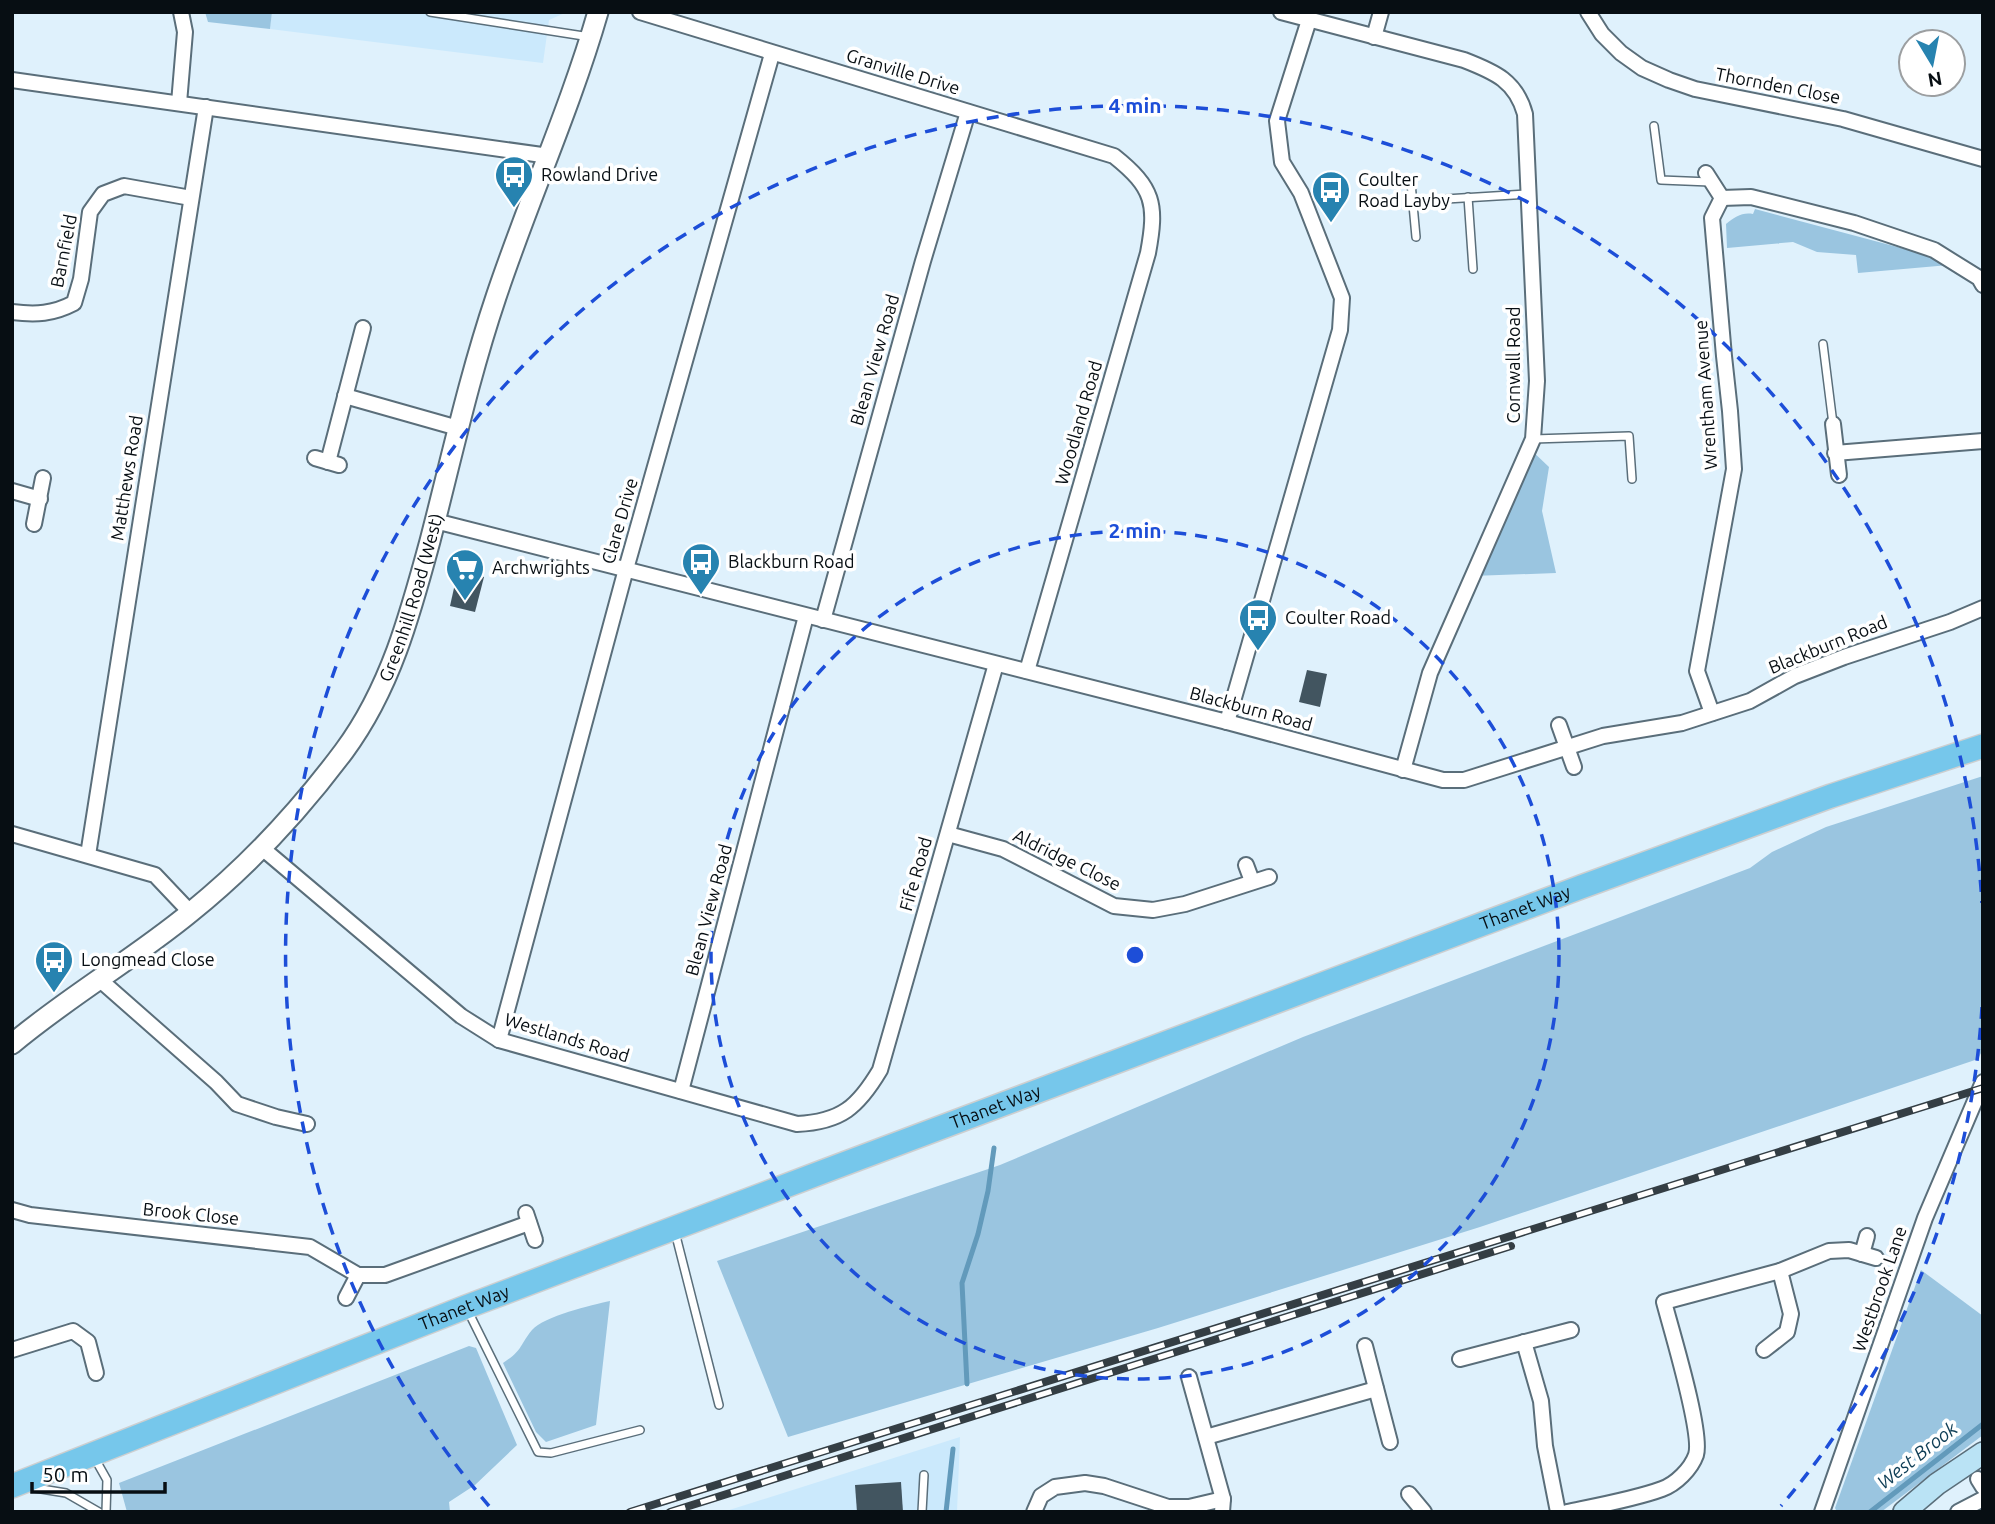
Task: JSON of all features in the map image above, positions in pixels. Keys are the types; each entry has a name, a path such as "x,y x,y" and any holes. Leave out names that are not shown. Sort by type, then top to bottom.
{"main road":[{"name":"Thanet Way","path":"15,1485 466,1307 1581,887 1831,796 1983,746"},
{"path":"1904,1512 1937,1484 1983,1453"}],"street":[{"path":"178,103 185,32 181,12"},
{"name":"Greenhill Road (West)","path":"12,1044 191,913 262,849 343,751 383,686 410,616 458,428 496,297 549,156 598,12"},
{"name":"Granville Drive","path":"640,12 1114,156 1131,170 1144,186"},
{"name":"Cornwall Road","path":"1281,12 1464,60 1493,71 1505,80 1521,99 1525,114 1536,381 1533,439 1430,673 1403,769"},
{"path":"1374,37 1381,12"},
{"name":"Thornden Close","path":"1588,12 1602,34 1621,53 1642,68 1669,80 1695,89 1843,119 1983,159"},
{"path":"1227,722 1340,330 1342,298 1301,193 1282,162 1278,138 1277,121 1309,20"},
{"name":"Clare Drive","path":"499,1040 626,569 772,54"},
{"path":"12,80 549,156"},
{"name":"Matthews Road","path":"88,855 206,107"},
{"name":"Blean View Road","path":"823,620 923,261 968,112"},
{"path":"1708,178 1722,198 1751,197 1854,223 1934,250 1979,278 1983,285"},
{"name":"Barnfield","path":"12,312 37,315 58,311 74,303 81,279 90,212 103,194 124,186 191,198"},
{"name":"Woodland Road","path":"1027,671 1149,253 1154,221 1144,186"},
{"name":"Wrentham Avenue","path":"1712,713 1697,671 1734,469 1712,218 1722,198"},
{"path":"327,462 361,327"},
{"path":"345,396 458,428"},
{"path":"1833,424 1839,475"},
{"path":"1835,453 1983,441"},
{"path":"34,524 43,478"},
{"path":"12,491 40,499"},
{"name":"Blackburn Road","path":"435,521 1227,722 1443,780 1464,780 1603,736 1682,723 1750,701 1795,676 1844,657 1950,622 1983,608"},
{"name":"Blean View Road","path":"681,1091 806,615"},
{"name":"Fife Road","path":"867,1091 880,1070 996,664"},
{"path":"1559,725 1574,767"},
{"path":"12,834 155,875 191,913"},
{"name":"Aldridge Close","path":"948,834 1003,849 1114,906 1153,909 1185,904 1269,877"},
{"name":"Westlands Road","path":"262,849 461,1016 499,1040 797,1124 819,1123 848,1112 867,1091"},
{"path":"1246,865 1252,881"},
{"path":"99,979 216,1082 237,1104 276,1122 307,1124"},
{"name":"Westbrook Lane","path":"1822,1512 1925,1217 1983,1082"},
{"name":"Brook Close","path":"12,1210 30,1215 310,1247 358,1275"},
{"path":"346,1298 358,1275 385,1275 528,1218 536,1240"},
{"path":"1577,1511 1664,1488 1688,1470 1696,1455 1698,1443 1688,1394 1664,1302 1780,1271 1829,1251 1849,1250 1869,1256 1867,1236"},
{"path":"1764,1350 1787,1332 1791,1314 1780,1271"},
{"path":"1460,1359 1571,1330"},
{"path":"12,1350 73,1331 88,1342 96,1373"},
{"path":"1524,1342 1541,1401 1545,1446 1558,1512"},
{"path":"1365,1346 1390,1442"},
{"path":"1034,1512 1041,1496 1055,1487 1085,1483 1104,1486 1168,1507 1222,1506 1189,1377"},
{"path":"1206,1437 1376,1389"},
{"path":"1409,1494 1424,1512"},
{"path":"1958,1512 1983,1499"}],"lane":[{"path":"430,12 591,37"},
{"path":"1654,126 1661,180 1708,178"},
{"path":"1411,183 1416,237"},
{"path":"1413,201 1529,194"},
{"path":"1468,197 1473,269"},
{"path":"1823,344 1833,424"},
{"path":"1533,439 1629,436 1632,479"},
{"path":"674,1228 719,1405"},
{"path":"466,1307 538,1452 551,1453 640,1430"},
{"path":"92,1453 107,1480 106,1512"},
{"path":"922,1512 924,1475"},
{"path":"15,1485 66,1493 99,1512"}],"shaded area":[{"path":"205,12 272,12 270,29 208,22"},
{"path":"272,12 567,12 549,20 543,63 270,29"},
{"path":"1755,209 1935,257 1949,265 1858,273 1856,255 1817,252 1793,242 1727,248 1726,224 1739,216 1753,214"},
{"path":"1529,448 1549,467 1542,511 1556,573 1472,576"},
{"path":"1983,776 1983,1049 1978,1059 1480,1227 1158,1328 788,1437 717,1261 1000,1165 1303,1037 1750,868 1772,852 1826,827"},
{"path":"1921,1270 1983,1316 1983,1435 1881,1512 1837,1512 1835,1508"},
{"path":"610,1301 596,1425 546,1442 536,1432 503,1363 518,1351 538,1325 569,1312"},
{"path":"469,1346 476,1348 517,1445 475,1485 449,1502 450,1512 127,1512 119,1483"},
{"path":"960,1437 957,1512 723,1512"}],"building":[{"path":"458,570 484,577 475,612 450,606"},
{"path":"1307,670 1327,674 1320,707 1299,702"},
{"path":"901,1482 903,1512 857,1512 855,1485"}],"waterway":[{"path":"967,1384 962,1283 978,1234 994,1148"},
{"name":"West Brook","path":"1870,1512 1983,1424"},
{"path":"946,1512 953,1449"}],"railway":[{"path":"630,1512 1983,1088"},
{"path":"670,1512 1511,1246"}],"place":[{"name":"Rowland Drive","path":"514,209"},
{"name":"Coulter Road Layby","path":"1331,224"},
{"name":"Blackburn Road","path":"701,596"},
{"name":"Archwrights","path":"465,602"},
{"name":"Coulter Road","path":"1258,652"},
{"name":"Longmead Close","path":"54,994"}]}
